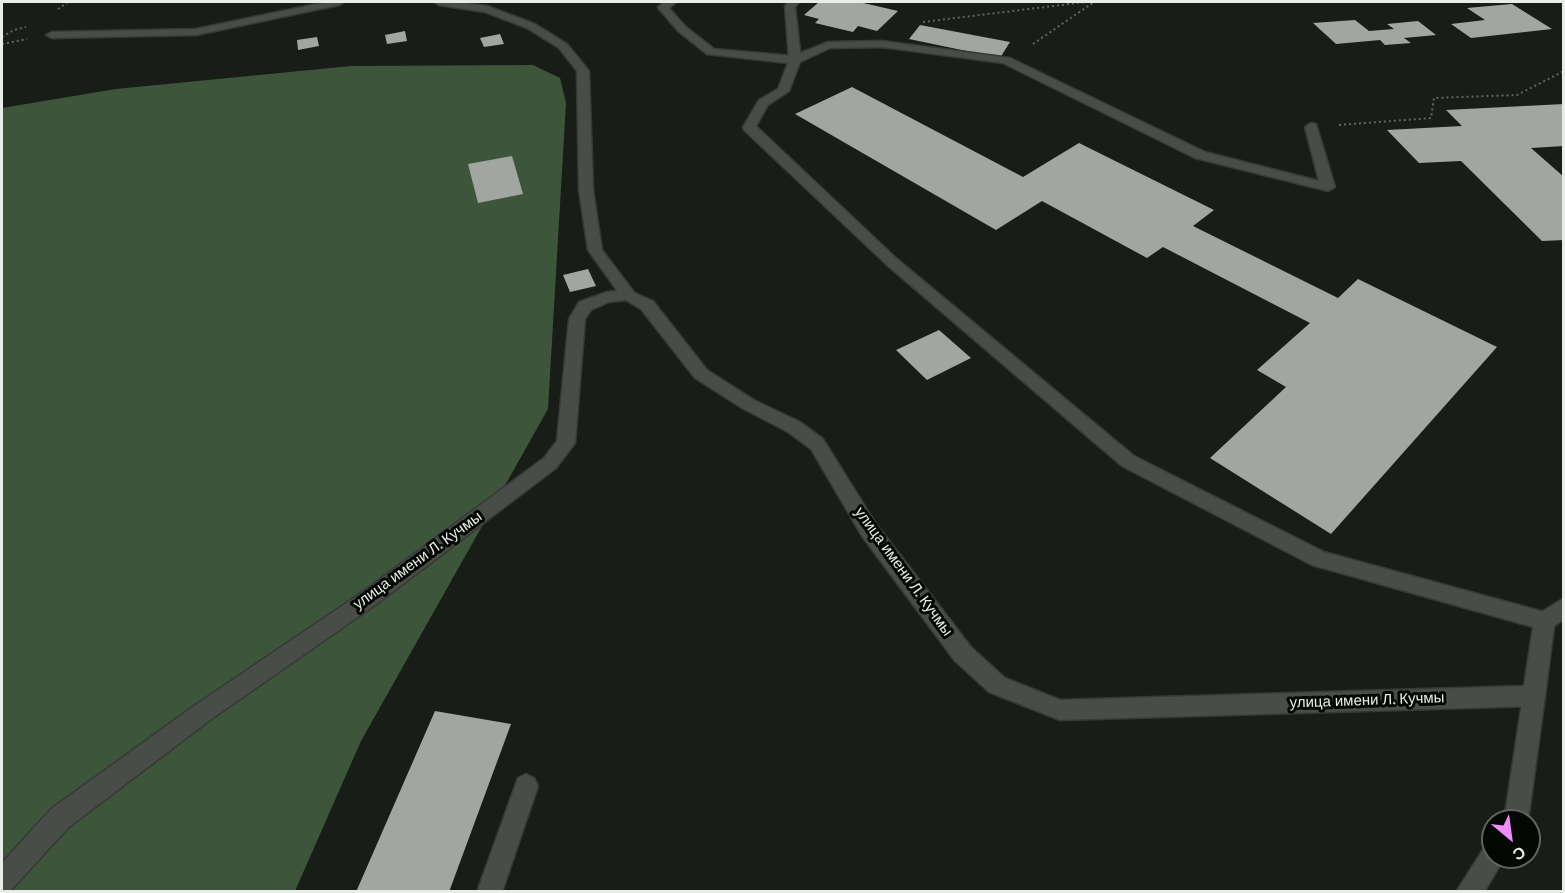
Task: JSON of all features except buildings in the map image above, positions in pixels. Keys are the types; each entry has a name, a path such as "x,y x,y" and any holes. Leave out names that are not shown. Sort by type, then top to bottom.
{"street":[{"path":"52,35 196,32 339,2"},
{"path":"439,2 487,9 531,26 563,46 583,71 586,190 596,250 628,295"},
{"path":"671,2 663,7 682,29 711,52 795,60 828,45 882,44 1006,60 1200,155 1329,187 1311,127"},
{"path":"794,2 790,6 795,60 783,91 763,103 749,127 892,262 1128,461 1319,560 1544,621"},
{"name":"улица имени Л. Кучмы","path":"2,881 60,819 202,713 371,597 550,463 566,443 577,319 585,306 607,297 628,295 647,304 701,374 748,404 794,427 817,444 869,530 963,654 997,685 1027,698 1060,710 1101,710 1534,696"},
{"path":"1518,809 1544,621 1563,607"},
{"path":"489,891 526,786"},
{"path":"1468,891 1484,869"}],"path":[{"path":"918,24 950,16 1086,2"},
{"path":"1006,60 1094,2"},
{"path":"1311,127 1431,118 1434,98 1516,95 1563,71"}],"green space":[{"path":"533,65 560,78 566,103 548,409 361,741 295,891 2,892 2,108 116,89 351,66"}]}
